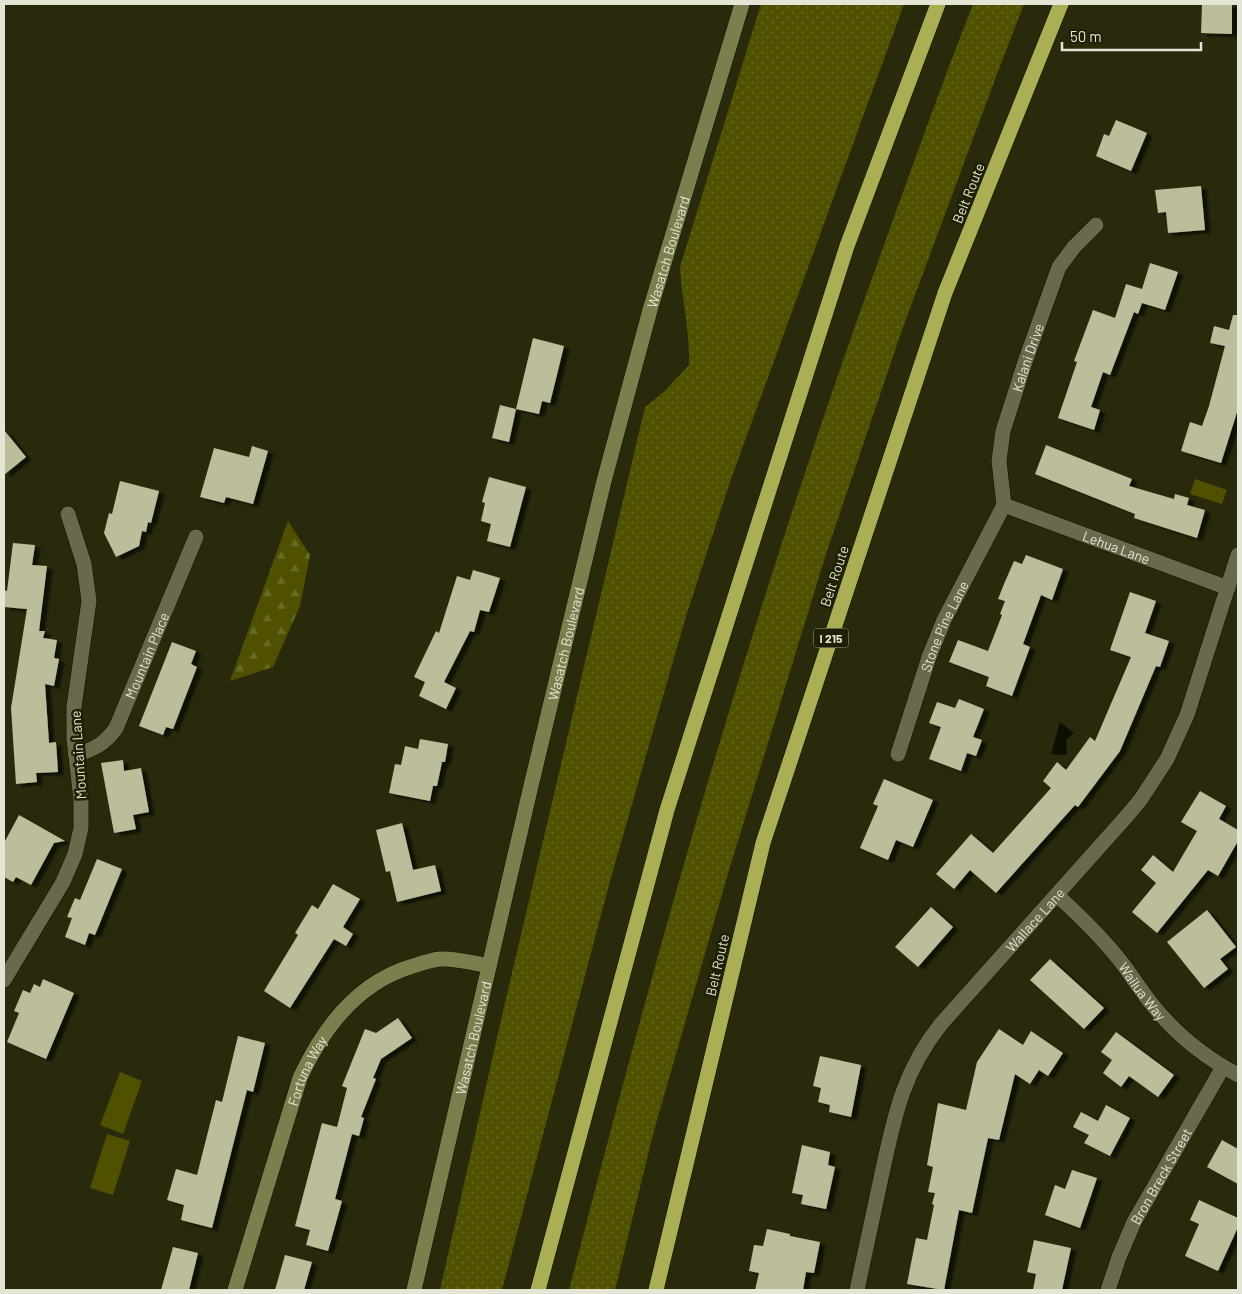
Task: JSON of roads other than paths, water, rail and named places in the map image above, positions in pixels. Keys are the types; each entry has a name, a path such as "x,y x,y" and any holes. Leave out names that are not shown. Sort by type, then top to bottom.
{"highway":[{"path":"538,1290 667,810 847,246 938,4"},
{"name":"Belt Route","path":"656,1290 763,843 945,293 1061,4"}],"street":[{"name":"Wasatch Boulevard","path":"414,1290 576,595 624,405 650,310 742,4"},
{"name":"Kalani Drive","path":"1004,505 999,461 1003,431 1059,267 1074,247 1096,225"},
{"name":"Lehua Lane","path":"1004,505 1228,588"},
{"name":"Stone Pine Lane","path":"898,754 925,666 944,620 1004,505"},
{"name":"Mountain Lane","path":"4,980 63,882 79,842 82,815 76,755 74,708 90,602 84,564 68,514"},
{"name":"Mountain Place","path":"76,755 98,747 116,728 196,537"},
{"name":"Wallace Lane","path":"857,1290 896,1113 911,1070 929,1038 1126,818 1167,759 1188,715 1238,555"},
{"name":"Wailua Way","path":"1057,895 1094,929 1126,967 1154,1008 1168,1023 1194,1047 1238,1075"},
{"name":"Fortuna Way","path":"235,1290 300,1078 314,1050 333,1021 358,996 381,979 395,972 439,959 489,966"},
{"name":"Bron Breck Street","path":"1108,1290 1119,1256 1134,1222 1223,1067"}]}
